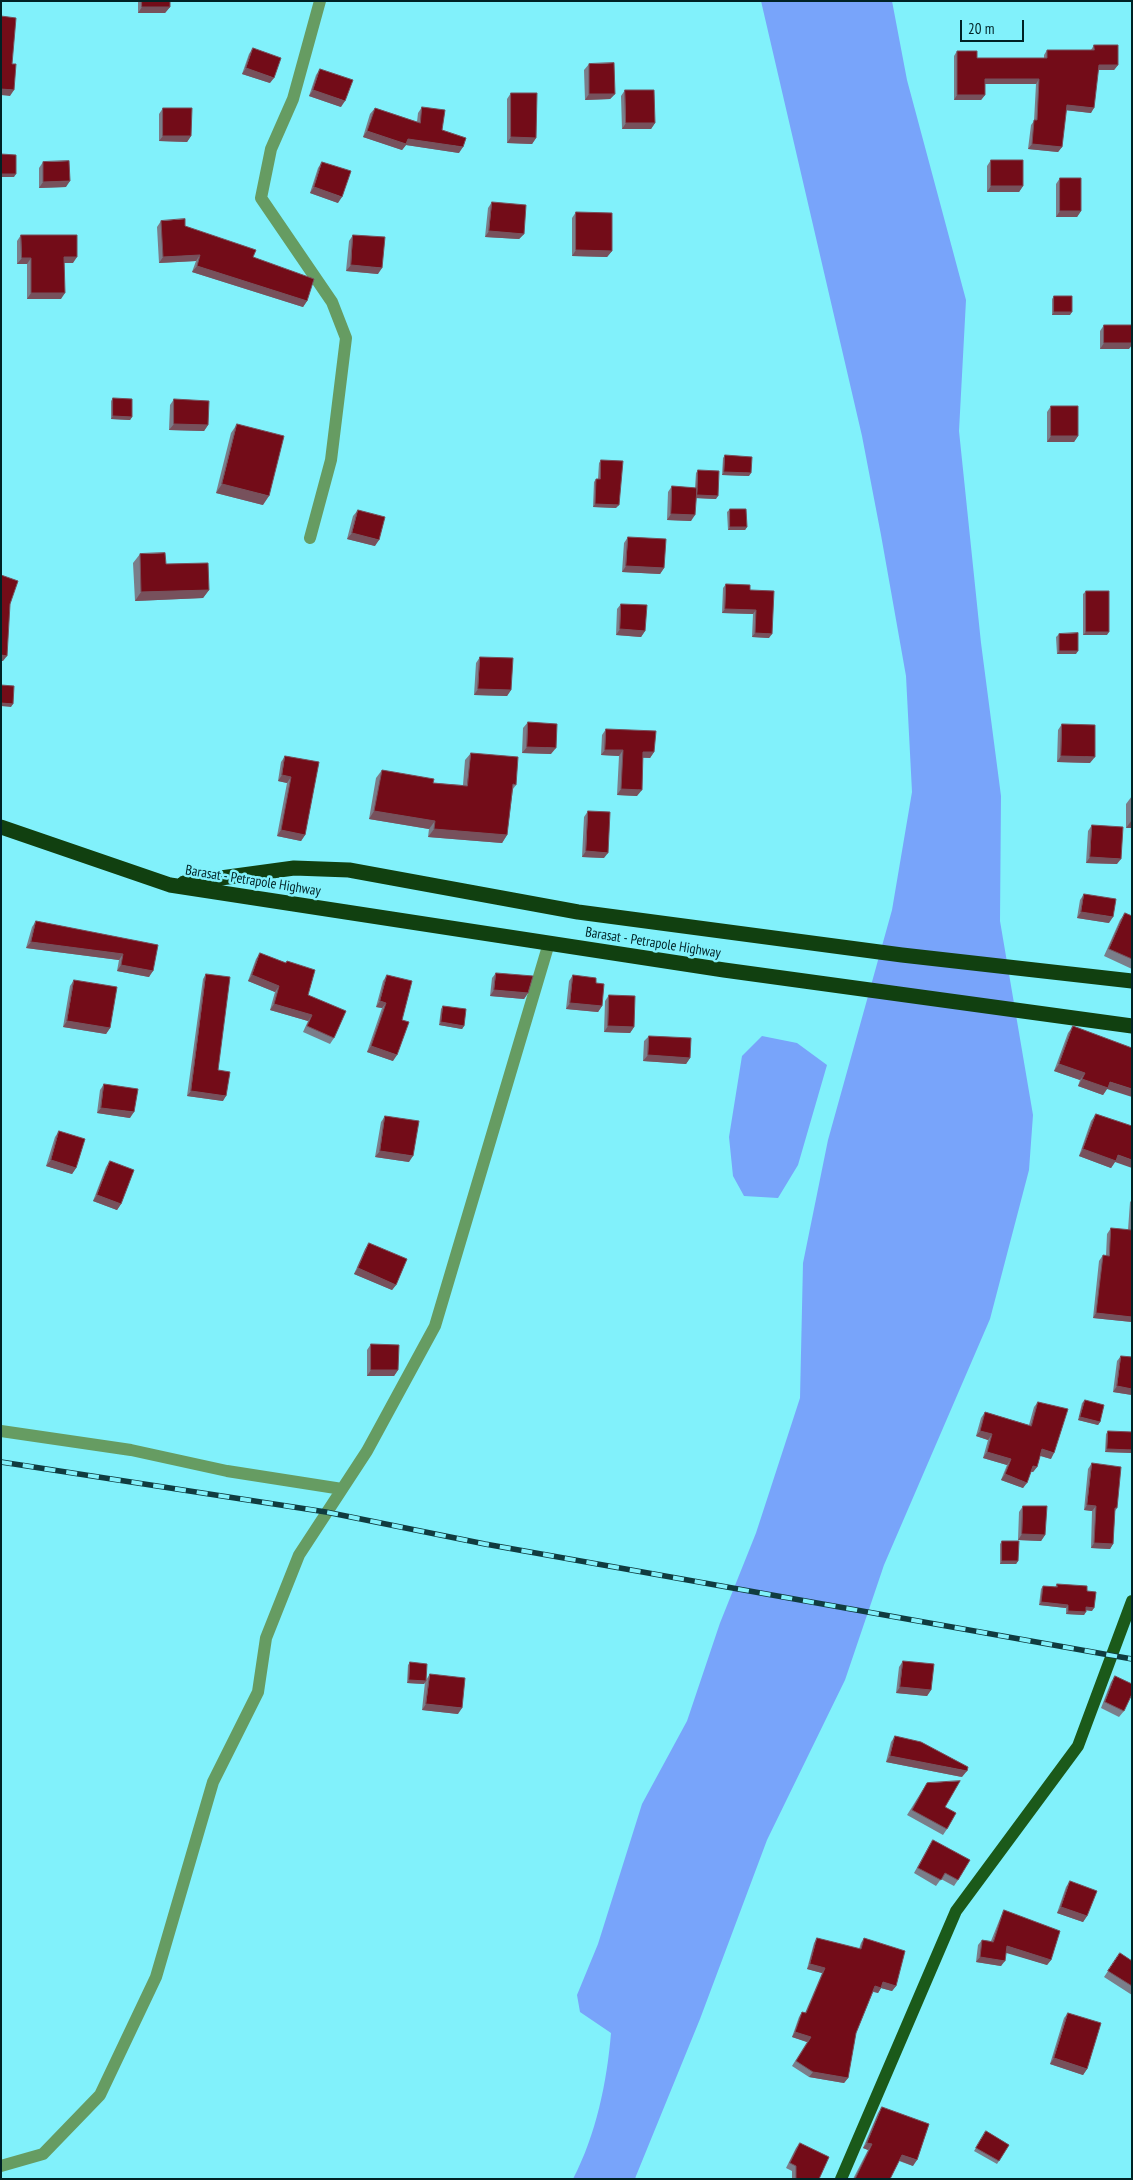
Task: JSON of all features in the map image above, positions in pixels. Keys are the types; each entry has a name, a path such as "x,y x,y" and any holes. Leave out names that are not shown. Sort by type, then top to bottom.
{"highway":[{"name":"Barasat - Petrapole Highway","path":"1,827 170,885 724,970 1132,1026"},
{"name":"Barasat - Petrapole Highway","path":"170,885 294,868 349,870 578,912 1128,980"}],"main road":[{"path":"841,2179 956,1911 1078,1746 1126,1612 1132,1601"}],"street":[{"path":"310,538 331,460 346,338 332,302 261,198 271,149 293,99 320,1"},
{"path":"1,2166 43,2154 100,2095 156,1977 213,1782 258,1692 266,1638 299,1555 366,1451 435,1326 550,943"},
{"path":"1,1431 131,1450 227,1471 342,1489"}],"water":[{"path":"761,1 892,1 907,80 966,300 959,431 981,643 1001,796 1000,921 1033,1115 1029,1170 990,1319 884,1565 845,1680 767,1840 700,2019 635,2179 573,2179 588,2145 599,2108 607,2070 611,2033 580,2012 577,1995 598,1944 642,1804 687,1721 720,1623 756,1533 800,1398 803,1263 828,1140 892,910 912,792 906,676 881,535 862,436"},
{"path":"762,1036 797,1043 827,1065 798,1165 778,1198 744,1196 733,1176 729,1137 742,1056"}],"building":[{"path":"142,1 170,1 170,7 142,7"},
{"path":"1,16 16,18 12,64 16,64 14,90 1,89"},
{"path":"1094,45 1118,45 1118,65 1099,65 1094,108 1067,105 1062,147 1032,144 1034,120 1037,120 1039,79 985,79 985,95 957,95 957,51 977,51 977,58 1047,58 1047,50 1094,50"},
{"path":"253,48 281,58 274,78 246,68"},
{"path":"614,63 615,94 589,94 589,64"},
{"path":"320,69 353,80 345,101 313,90"},
{"path":"625,90 654,90 655,123 626,123"},
{"path":"511,93 537,93 536,138 511,137"},
{"path":"422,107 445,110 442,130 466,138 463,147 408,139 406,144 367,131 375,108 420,123"},
{"path":"163,108 192,108 191,136 163,136"},
{"path":"1,154 16,155 16,174 1,174"},
{"path":"991,160 1023,160 1023,186 991,186"},
{"path":"69,161 70,181 43,182 43,162"},
{"path":"322,162 351,171 342,197 314,187"},
{"path":"1060,178 1081,178 1081,211 1060,211"},
{"path":"492,202 526,205 524,234 489,231"},
{"path":"576,212 612,213 612,251 576,250"},
{"path":"185,219 185,226 256,250 253,257 314,279 307,301 197,266 200,255 163,257 161,221"},
{"path":"21,235 77,235 77,257 64,257 65,293 31,293 31,258 22,258"},
{"path":"353,235 385,237 382,268 351,265"},
{"path":"1054,296 1072,296 1072,312 1054,312"},
{"path":"1104,325 1132,325 1132,343 1104,343"},
{"path":"113,398 132,399 132,417 113,416"},
{"path":"174,399 209,401 208,425 174,424"},
{"path":"1051,406 1078,406 1078,436 1051,436"},
{"path":"237,424 284,436 269,496 222,484"},
{"path":"725,455 752,457 751,473 724,472"},
{"path":"601,460 623,461 619,505 595,504 596,479 600,479"},
{"path":"698,470 719,471 718,496 697,495"},
{"path":"672,486 697,488 695,515 671,514"},
{"path":"730,509 746,509 747,527 730,527"},
{"path":"358,510 385,517 379,540 352,533"},
{"path":"628,537 666,539 664,568 626,566"},
{"path":"165,553 166,564 208,563 209,590 141,592 140,554"},
{"path":"1,575 18,581 10,604 7,656 1,655"},
{"path":"726,584 750,585 750,590 774,591 772,634 755,633 756,610 725,609"},
{"path":"1086,591 1109,591 1109,632 1086,632"},
{"path":"621,604 647,605 645,631 620,629"},
{"path":"1078,633 1078,651 1059,651 1059,634"},
{"path":"480,657 513,658 511,690 478,689"},
{"path":"1,685 14,686 13,704 1,703"},
{"path":"528,722 557,724 556,748 527,747"},
{"path":"1062,724 1095,725 1095,757 1061,756"},
{"path":"606,729 656,731 654,752 643,752 642,790 621,789 623,750 605,750"},
{"path":"471,753 518,757 516,785 513,784 507,835 434,829 435,821 374,811 382,770 434,779 433,783 467,786"},
{"path":"285,756 319,762 305,835 281,830 291,777 282,775"},
{"path":"588,811 610,812 608,853 586,851"},
{"path":"1092,825 1123,827 1121,859 1090,857"},
{"path":"1084,894 1116,899 1113,917 1081,912"},
{"path":"1125,913 1132,916 1132,959 1109,949"},
{"path":"36,921 158,945 153,971 121,965 123,954 31,942"},
{"path":"260,953 286,963 287,961 315,970 308,995 346,1011 334,1038 307,1026 312,1015 274,1004 279,986 252,975"},
{"path":"496,973 533,976 528,993 494,990"},
{"path":"206,974 230,977 218,1070 230,1072 226,1096 191,1091"},
{"path":"387,975 412,981 402,1020 409,1022 397,1055 371,1046 386,1003 380,1001"},
{"path":"573,975 596,978 596,983 604,984 602,1006 570,1003"},
{"path":"74,980 117,987 110,1028 67,1021"},
{"path":"609,995 635,996 634,1027 608,1026"},
{"path":"443,1006 466,1009 464,1026 441,1022"},
{"path":"1073,1026 1132,1048 1132,1089 1110,1082 1108,1088 1082,1079 1085,1073 1059,1064"},
{"path":"649,1036 691,1038 690,1058 648,1055"},
{"path":"104,1084 138,1089 134,1112 101,1108"},
{"path":"1096,1114 1132,1126 1132,1160 1118,1155 1116,1161 1083,1149"},
{"path":"385,1116 419,1121 413,1156 380,1151"},
{"path":"59,1131 85,1139 76,1168 51,1160"},
{"path":"110,1161 134,1170 121,1204 97,1195"},
{"path":"1111,1228 1132,1230 1132,1317 1096,1313 1103,1255 1109,1256"},
{"path":"369,1243 407,1259 396,1285 358,1268"},
{"path":"371,1344 399,1345 398,1370 371,1370"},
{"path":"1121,1356 1132,1357 1132,1389 1117,1386"},
{"path":"1085,1400 1104,1405 1100,1422 1080,1417"},
{"path":"1038,1402 1068,1409 1054,1453 1042,1449 1037,1467 1033,1466 1027,1483 1005,1474 1011,1459 987,1452 992,1434 980,1431 985,1412 1031,1426"},
{"path":"1108,1431 1132,1432 1132,1450 1107,1449"},
{"path":"1092,1463 1121,1467 1117,1508 1115,1508 1113,1544 1094,1543 1096,1506 1087,1505"},
{"path":"1023,1506 1047,1506 1045,1535 1022,1534"},
{"path":"1002,1541 1019,1541 1018,1561 1002,1561"},
{"path":"1057,1584 1087,1586 1087,1591 1096,1592 1094,1608 1086,1607 1086,1612 1068,1611 1068,1605 1041,1602 1043,1586 1057,1587"},
{"path":"903,1661 934,1664 931,1690 900,1687"},
{"path":"410,1662 427,1664 426,1681 409,1680"},
{"path":"430,1674 465,1678 462,1708 426,1704"},
{"path":"1115,1676 1132,1684 1132,1694 1124,1711 1105,1702"},
{"path":"895,1736 921,1742 968,1767 967,1771 890,1756"},
{"path":"960,1781 945,1807 956,1813 947,1829 912,1810 927,1783"},
{"path":"933,1840 970,1860 958,1880 945,1873 941,1880 918,1868"},
{"path":"1070,1881 1097,1891 1087,1916 1061,1907"},
{"path":"1004,1910 1060,1931 1051,1960 1007,1946 1005,1961 980,1957 982,1940 993,1942"},
{"path":"817,1938 861,1949 864,1938 905,1951 896,1986 883,1982 881,1988 875,1986 856,2033 848,2078 813,2072 796,2061 811,2037 795,2032 802,2012 806,2013 825,1968 810,1964"},
{"path":"1120,1953 1132,1961 1132,1986 1108,1971"},
{"path":"1068,2013 1101,2023 1087,2069 1054,2058"},
{"path":"882,2107 929,2124 917,2160 902,2155 890,2179 855,2179 872,2144 867,2143"},
{"path":"986,2131 1009,2145 999,2161 976,2148"},
{"path":"800,2143 829,2157 819,2179 796,2179 796,2166 790,2163"}],"railway":[{"path":"1,1462 326,1512 485,1544 1132,1659"}]}
